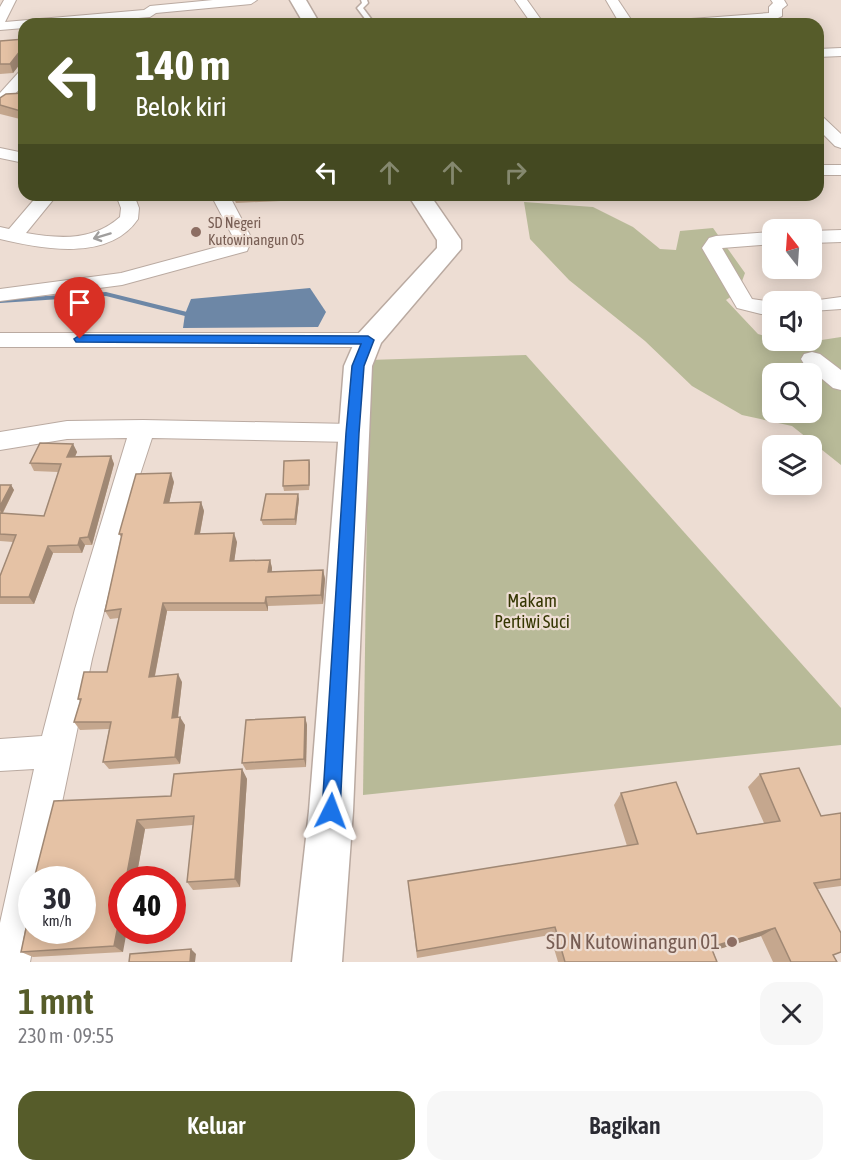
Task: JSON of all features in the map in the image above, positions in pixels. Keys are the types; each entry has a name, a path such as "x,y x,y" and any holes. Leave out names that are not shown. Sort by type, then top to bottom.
{"street":[{"path":"0,20 10,0"},
{"path":"86,18 251,0"},
{"path":"298,0 308,18"},
{"path":"521,0 534,18"},
{"path":"612,0 623,18"},
{"path":"771,18 777,13 775,7 781,5 777,0"},
{"path":"0,26 18,24"},
{"path":"824,53 841,52"},
{"path":"1,101 18,82"},
{"path":"1,101 18,102"},
{"path":"824,127 841,143"},
{"path":"0,153 18,157"},
{"path":"824,170 841,170"},
{"path":"7,234 42,201"},
{"path":"7,234 53,243 101,238 120,229 129,219 130,208 127,201"},
{"path":"1,299 122,279 240,247 243,240 223,201"},
{"path":"317,962 331,811 352,433 358,366 368,340 449,249 449,240 423,201"},
{"path":"822,237 841,236"},
{"path":"762,238 716,242 712,248 744,303 762,309"},
{"path":"1,299 36,306"},
{"path":"822,304 841,303"},
{"path":"0,340 368,340"},
{"path":"841,357 812,359 841,382"},
{"path":"10,962 53,752 89,606 128,469 143,429"},
{"path":"0,441 67,430 352,433"},
{"path":"0,755 53,752"}],"lane":[{"path":"364,0 365,3 360,8 368,18"}],"green space":[{"path":"524,202 593,207 633,227 660,249 676,250 680,231 713,228 745,273 738,292 726,300 758,334 762,335 762,351 822,351 822,340 841,337 841,465 822,450 822,435 803,435 792,426 778,423 822,423 822,363 762,363 762,419 742,415 692,386 645,341 569,280 530,239"},
{"name":"Makam Pertiwi Suci","path":"526,355 841,708 841,745 363,795 369,360"}],"water":[{"path":"310,288 326,312 318,327 183,328 191,299"}],"building":[{"path":"18,40 18,54 10,64 0,64 0,41"},
{"path":"18,93 18,110 0,105 0,98 6,94"},
{"path":"40,443 73,444 67,457 111,456 88,537 80,538 78,545 48,546 29,597 0,597 0,576 16,535 0,534 0,513 44,516 61,464 30,463"},
{"path":"309,460 309,485 283,486 284,461"},
{"path":"171,473 164,503 201,502 195,534 234,533 230,561 270,560 268,572 323,570 321,595 266,597 265,603 163,603 149,677 178,674 172,718 180,717 175,757 103,762 111,722 74,722 81,699 78,699 84,672 107,672 121,609 105,611 122,534 119,534 136,474"},
{"path":"0,485 11,485 0,506"},
{"path":"266,494 298,494 295,519 261,520"},
{"path":"305,717 304,759 242,763 246,720"},
{"path":"799,768 821,816 841,813 841,879 814,883 841,933 841,952 833,955 837,962 791,962 775,928 711,947 717,962 565,962 555,927 417,951 408,881 638,844 621,793 676,782 697,834 780,821 760,774"},
{"path":"242,769 235,879 187,882 194,816 137,820 128,866 108,866 108,944 114,944 114,946 21,952 23,944 96,944 96,866 37,866 54,801 171,796 174,774"},
{"path":"191,949 190,962 129,962 130,954"}],"waterway":[{"path":"0,301 106,294 185,314"}],"place":[{"name":"SD Negeri Kutowinangun 05","path":"196,232"},
{"name":"SD N Kutowinangun 01","path":"732,942"}],"route":[{"path":"80,339 368,340 358,366 352,433 331,811"}]}
